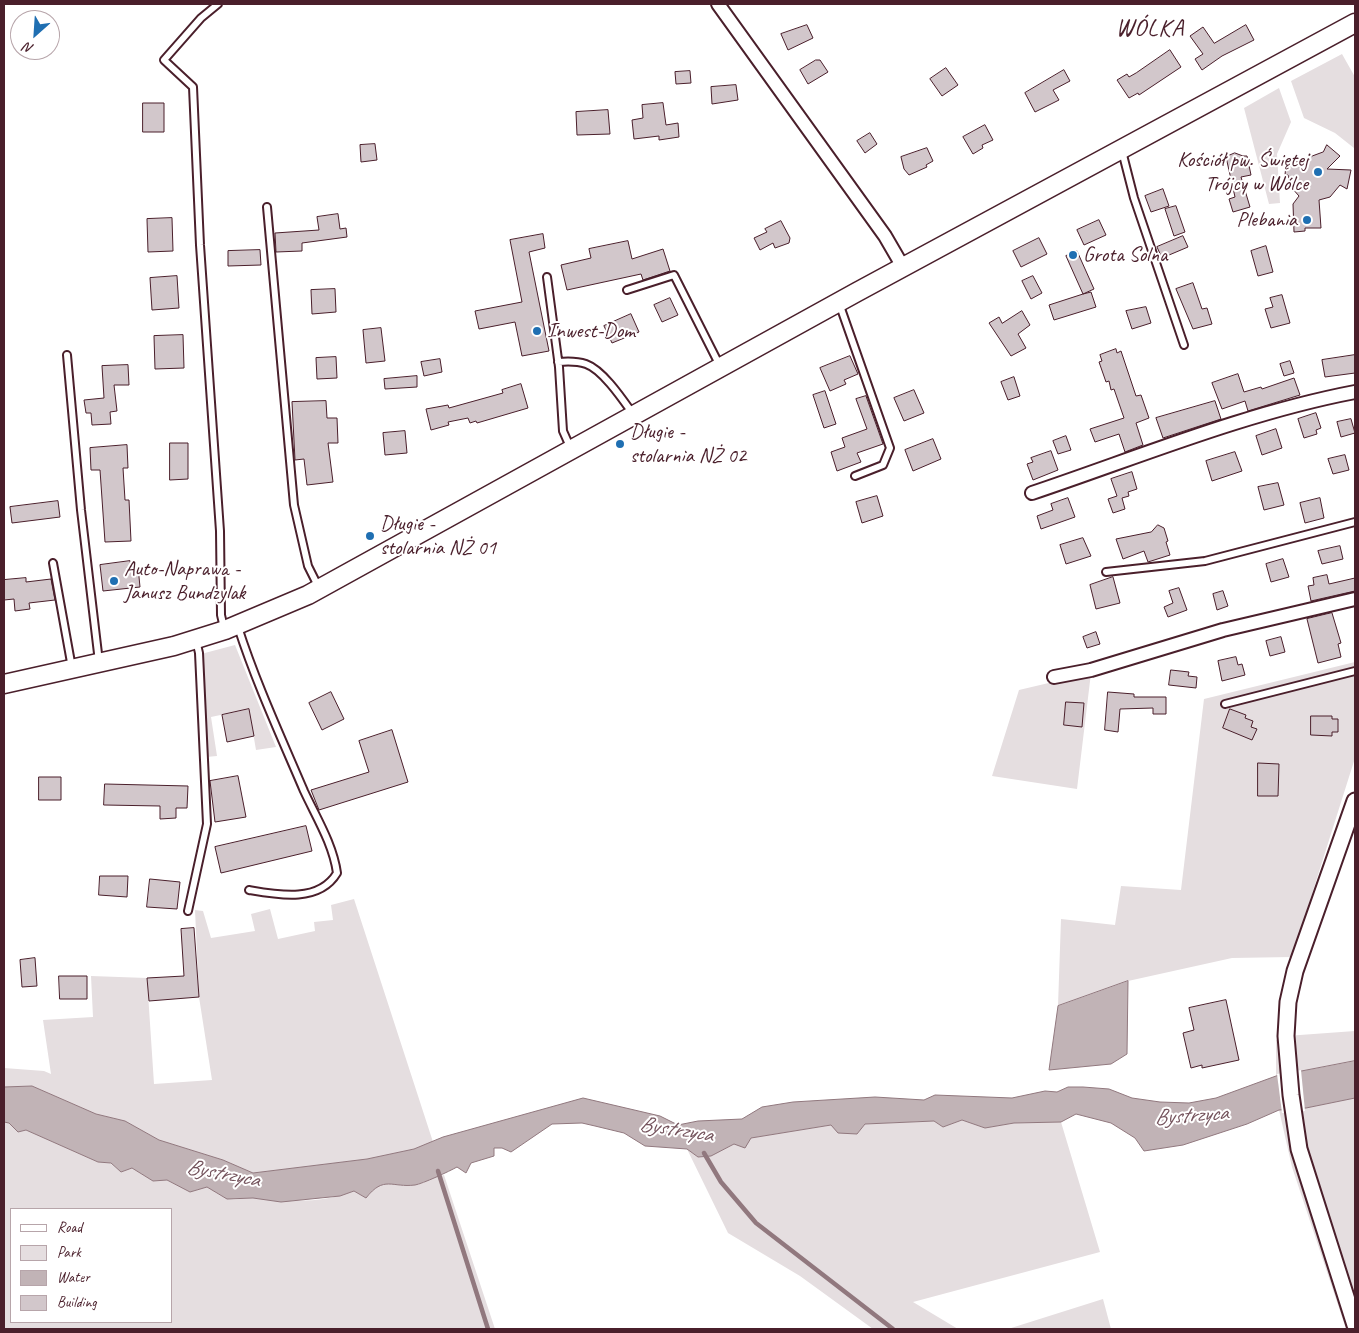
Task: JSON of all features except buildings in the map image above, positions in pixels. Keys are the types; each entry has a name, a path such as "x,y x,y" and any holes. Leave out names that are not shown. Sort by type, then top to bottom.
{"main road":[{"path":"4,684 195,639 231,627 320,589 838,302 1354,27"}],"street":[{"path":"718,4 885,236 903,267"},
{"path":"1032,494 1249,419 1309,401 1355,392"},
{"path":"1054,677 1091,670 1223,630 1355,599"},
{"path":"1355,801 1295,971 1287,1013 1288,1060 1302,1162 1355,1325"}],"lane":[{"path":"218,4 201,18 164,60 193,87 200,245 220,531 221,615 231,627 245,652 325,835 337,872 324,888 311,892 283,896 249,890"},
{"path":"1121,150 1134,198 1184,344"},
{"path":"267,207 294,505 308,566 320,589"},
{"path":"628,290 674,275 720,367"},
{"path":"547,277 558,362 563,431 571,450"},
{"path":"838,302 890,448 883,465 855,476"},
{"path":"67,355 81,510 99,663"},
{"path":"558,362 574,361 588,364 616,392 634,415"},
{"path":"1106,572 1205,561 1355,522"},
{"path":"53,563 72,669"},
{"path":"188,911 207,824 199,653 195,639"},
{"path":"1225,704 1355,671"}],"green space":[{"path":"1342,54 1355,77 1354,148 1335,133 1304,118 1291,81"},
{"path":"1279,88 1291,122 1277,154 1280,203 1269,204 1244,108"},
{"path":"235,645 276,747 256,750 249,709 211,717 217,756 206,757 201,654"},
{"path":"1355,662 1355,758 1292,957 1232,958 1128,981 1058,1006 1061,919 1115,925 1121,886 1181,890 1204,699"},
{"path":"1091,673 1077,789 992,776 1019,690"},
{"path":"354,899 433,1142 414,1149 367,1159 253,1173 223,1160 159,1140 125,1121 96,1114 32,1086 4,1087 4,1068 44,1071 51,1074 43,1020 93,1017 91,976 147,978 154,1084 212,1080 199,997 195,910 203,911 211,938 255,931 251,914 270,909 278,939 315,931 314,922 333,920 331,905"},
{"path":"1355,1031 1355,1061 1276,1076 1276,1040 1286,1036"},
{"path":"1355,1098 1355,1329 1346,1329 1292,1167 1279,1110 1306,1108"},
{"path":"962,1120 985,1128 1014,1123 1061,1122 1100,1252 913,1302 958,1329 873,1329 800,1276 728,1233 687,1149 698,1157 711,1156 734,1144 751,1138 832,1125 857,1134 865,1124 934,1121 943,1127"},
{"path":"4,1122 9,1123 18,1132 26,1130 98,1162 110,1163 121,1172 132,1168 153,1181 167,1180 190,1192 207,1187 230,1199 317,1200 354,1191 366,1198 378,1186 384,1184 415,1185 444,1175 495,1329 4,1329"},
{"path":"1103,1299 1111,1329 1008,1329"}],"water":[{"path":"1128,981 1127,1054 1111,1064 1049,1070 1058,1006"},
{"name":"Bystrzyca","path":"1355,1061 1355,1098 1306,1108 1279,1110 1247,1124 1183,1145 1144,1151 1135,1138 1111,1123 1076,1114 1061,1122 1014,1123 985,1128 962,1120 943,1127 934,1121 865,1124 857,1134 838,1133 831,1125 751,1138 745,1148 734,1144 711,1156 698,1157 687,1149 645,1146 624,1133 582,1123 552,1124 511,1152 502,1148 494,1148 494,1156 471,1163 466,1173 457,1167 415,1185 383,1185 372,1191 366,1198 354,1191 340,1196 281,1202 253,1198 227,1199 207,1187 190,1192 167,1180 153,1181 132,1168 121,1172 111,1163 98,1162 26,1130 18,1132 9,1123 4,1122 4,1087 32,1086 96,1114 125,1121 159,1140 223,1160 253,1173 367,1159 414,1149 443,1137 583,1098 660,1116 678,1125 698,1121 742,1119 762,1107 793,1102 875,1097 924,1100 935,1095 1012,1098 1045,1091 1057,1092 1068,1087 1109,1089 1132,1098 1160,1102 1189,1103 1216,1098 1276,1076"}],"pier":[{"path":"1301,1070 1305,1111 1282,1113 1277,1074"}],"waterway":[{"name":"Bystrzyca","path":"704,1153 721,1182 756,1223 893,1329"},
{"path":"438,1171 488,1329"}],"place":[{"name":"Kościół pw. Świętej Trójcy w Wólce","path":"1318,172"},
{"name":"Plebania","path":"1307,220"},
{"name":"Grota Solna","path":"1073,255"},
{"name":"Inwest-Dom","path":"537,331"},
{"name":"Długie - stolarnia NŻ 02","path":"620,444"},
{"name":"Długie - stolarnia NŻ 01","path":"370,536"},
{"name":"Auto-Naprawa - Janusz Bundzylak","path":"114,581"}],"district":[{"name":"WÓLKA","path":"1150,29"}]}
